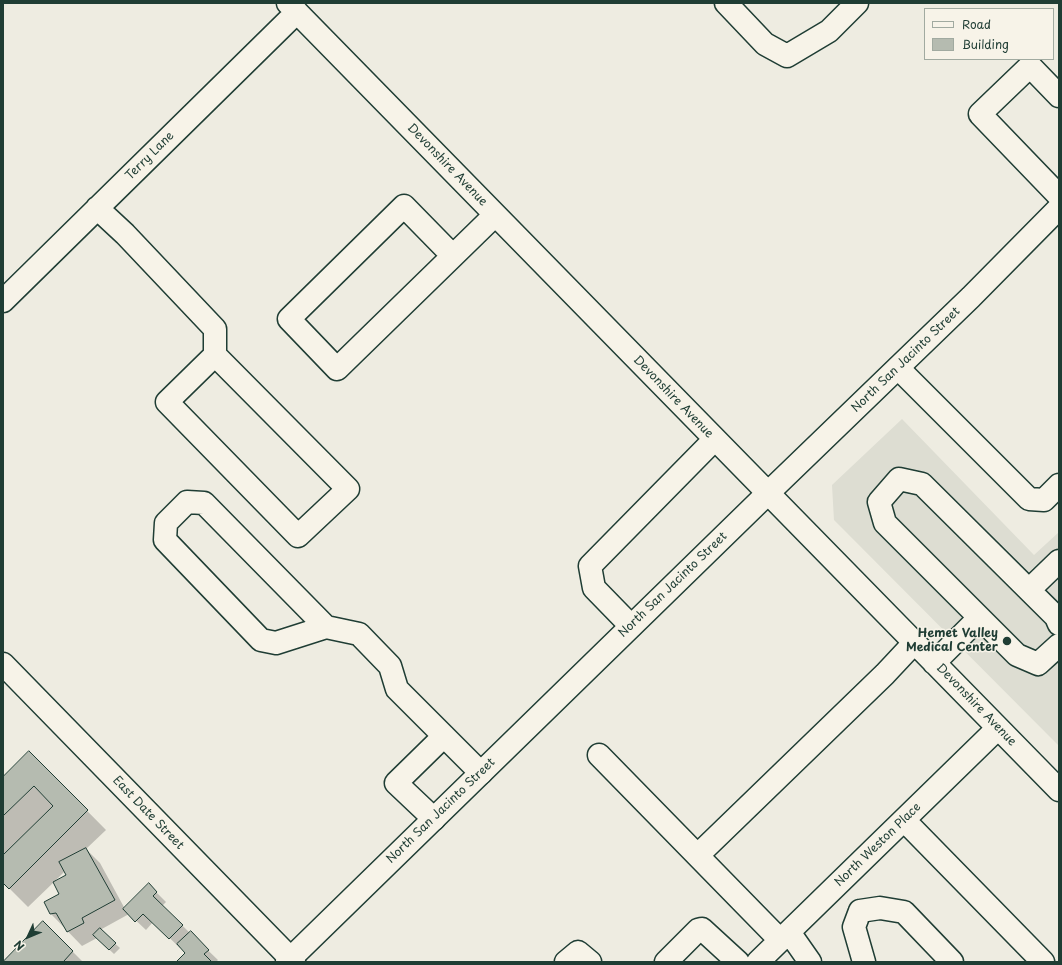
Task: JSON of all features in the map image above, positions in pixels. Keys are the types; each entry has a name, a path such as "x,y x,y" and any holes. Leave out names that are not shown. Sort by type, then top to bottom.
{"street":[{"path":"726,3 765,44 787,56 828,31 857,3"},
{"name":"Terry Lane","path":"3,301 97,208 292,7"},
{"name":"Devonshire Avenue","path":"292,7 1059,790"},
{"path":"1059,96 1030,66 980,114 1059,196"},
{"path":"452,256 404,206 289,319 336,369 495,215"},
{"path":"97,208 125,234 214,329 215,355 348,490 298,536 167,402 215,355"},
{"name":"North San Jacinto Street","path":"290,961 768,492 971,297 1059,208"},
{"path":"898,368 1029,500 1044,500 1059,485"},
{"path":"631,626 594,588 590,566 715,439"},
{"path":"1059,624 1056,617 922,484 900,479 879,502 885,523 1016,656 1038,664 1059,645"},
{"path":"326,627 204,503 187,502 166,523 165,540 261,640 276,643 326,627 359,634 390,666 397,689 481,773"},
{"path":"1029,590 1059,561"},
{"path":"934,663 978,618"},
{"path":"698,855 885,674 914,643"},
{"name":"East Date Street","path":"3,664 290,961"},
{"name":"North Weston Place","path":"758,962 998,728"},
{"path":"434,819 396,783 444,736"},
{"path":"599,755 698,855 785,936 810,962"},
{"path":"904,820 1043,962"},
{"path":"834,888 860,911"},
{"path":"860,911 880,908 904,912 952,962"},
{"path":"860,911 854,927 864,962"},
{"path":"666,962 698,930 702,929 738,962"},
{"path":"566,962 578,952 590,962"}],"shaded area":[{"name":"Hemet Valley Medical Center","path":"902,419 1034,555 1059,532 1059,746 834,520 832,485"}],"building":[{"path":"29,751 88,810 9,889 3,883 3,855 53,806 34,786 3,816 3,777"},
{"path":"86,848 115,900 82,918 84,923 67,932 56,913 50,914 44,902 59,894 53,882 66,875 59,862"},
{"path":"149,883 157,892 153,896 183,925 169,939 143,914 135,922 123,909"},
{"path":"43,921 73,951 64,961 65,962 3,962"},
{"path":"100,928 116,943 109,950 93,935"},
{"path":"191,931 209,950 204,954 212,962 176,962 185,953 177,944"}],"place":[{"name":"Hemet Valley Medical Center","path":"1007,641"}]}
